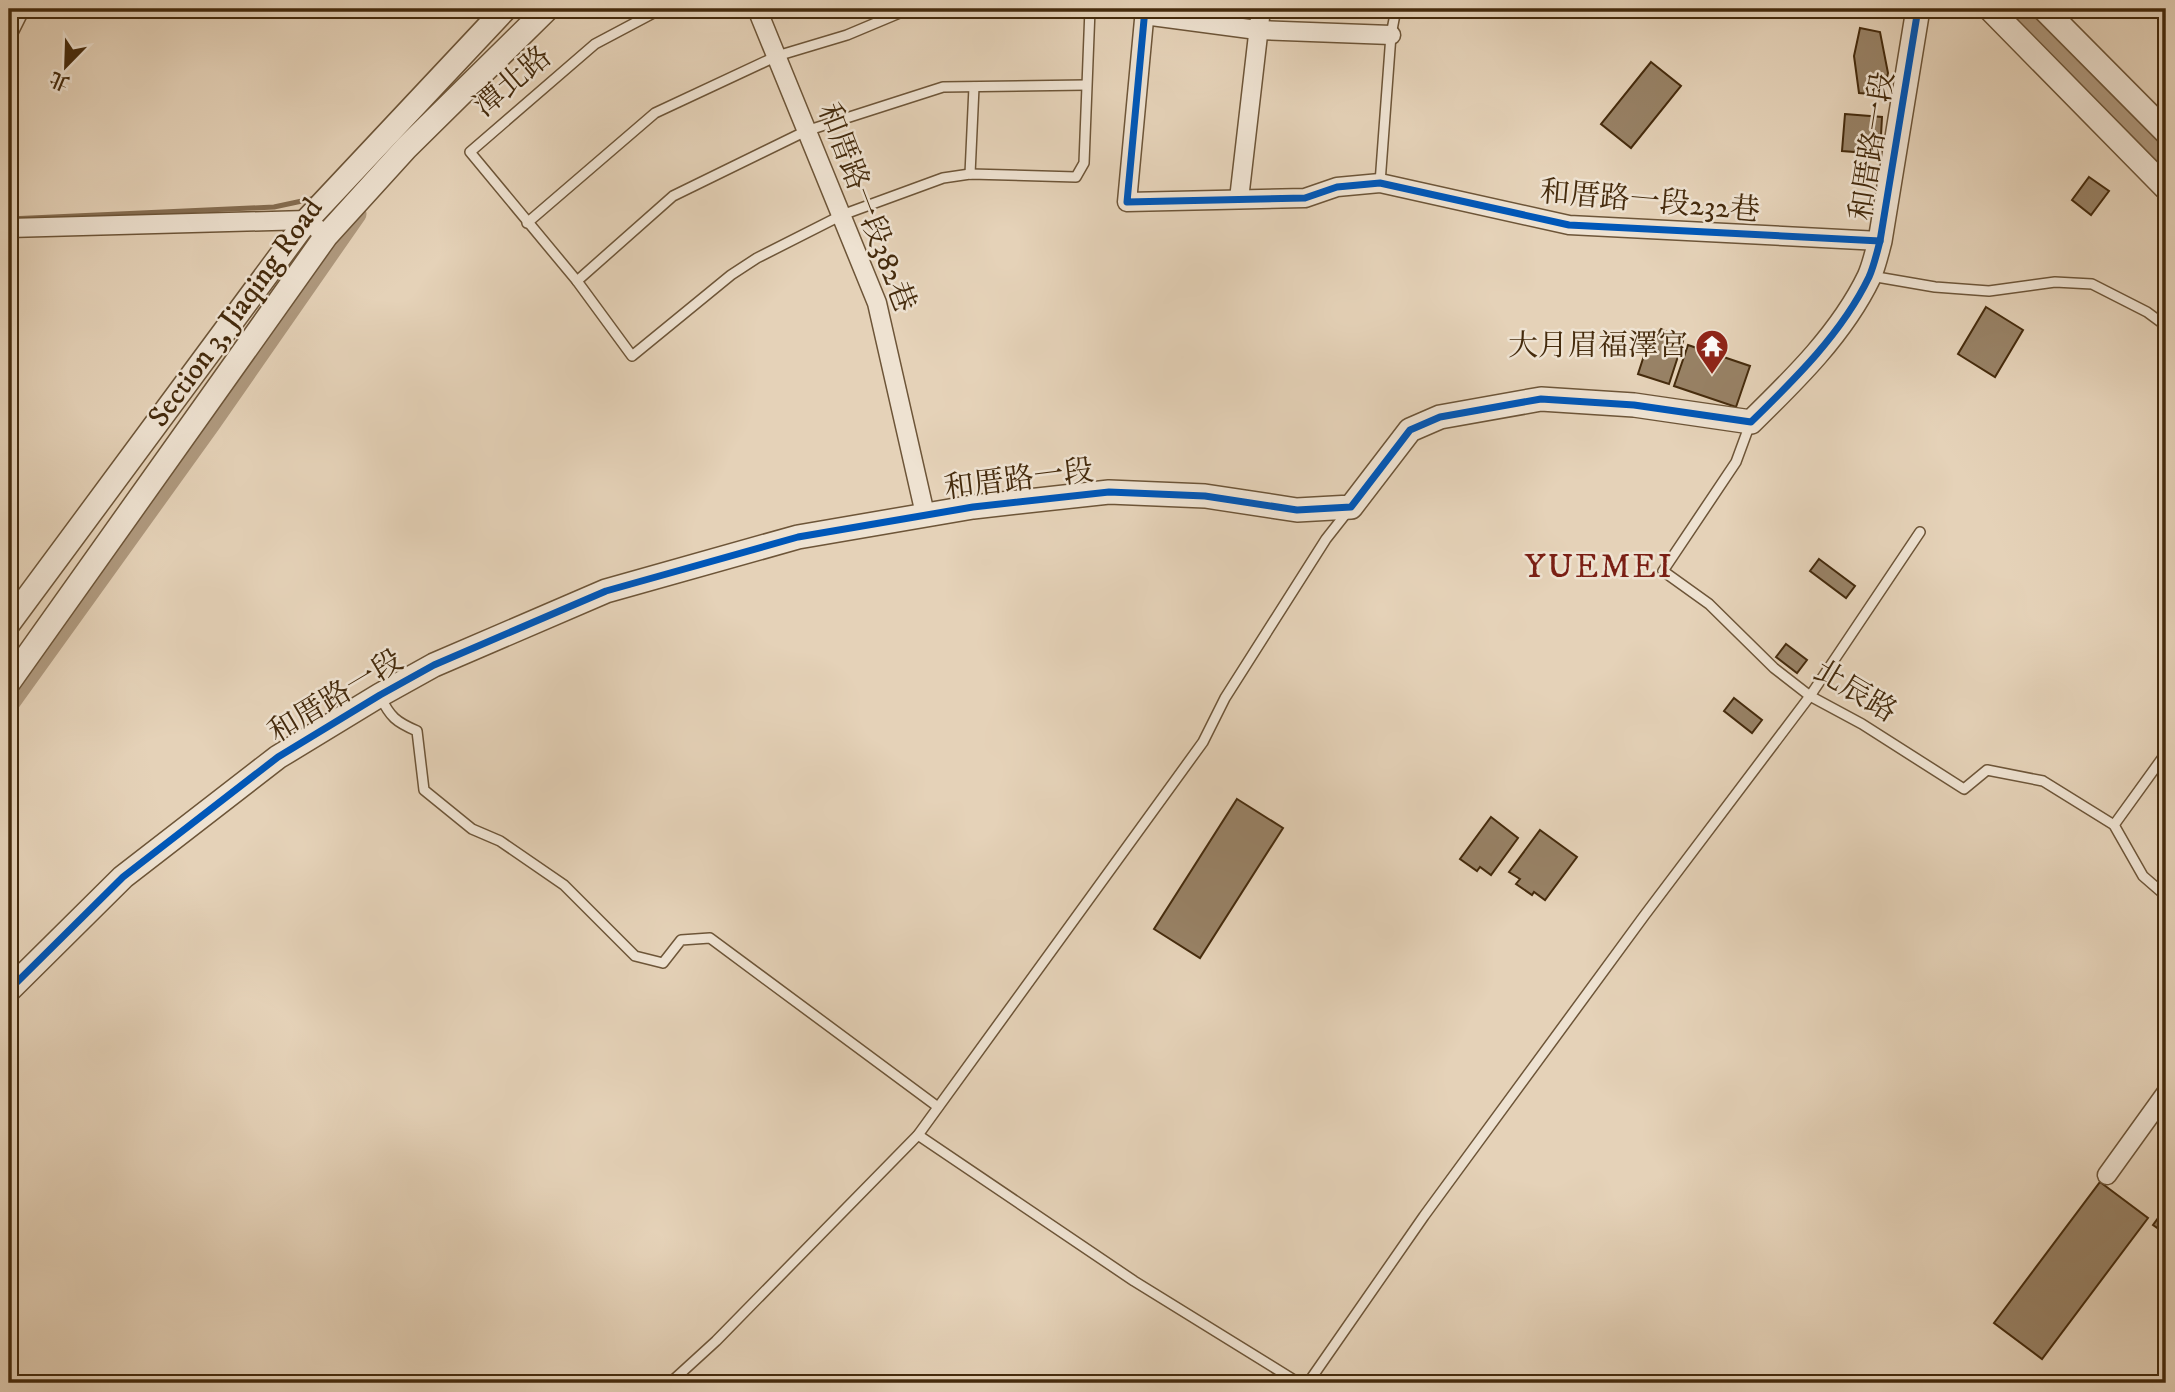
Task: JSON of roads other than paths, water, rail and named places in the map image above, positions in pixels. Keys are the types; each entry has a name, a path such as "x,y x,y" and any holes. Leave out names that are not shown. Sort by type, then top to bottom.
{"street":[{"name":"Section 3, Jiaqing Road","path":"9,623 307,220 505,9"},
{"name":"Section 3, Jiaqing Road","path":"9,682 326,236 407,148 547,9"},
{"name":"和厝路一段382巷","path":"757,9 877,303 925,514"},
{"path":"1239,199 1261,9"},
{"name":"和厝路一段","path":"1751,422 1798,376 1830,337 1869,276 1880,241 1919,9"},
{"path":"1990,9 2166,188"},
{"path":"2044,9 2166,132"},
{"path":"1144,12 1257,30 1391,36"},
{"name":"和厝路一段232巷","path":"1144,12 1127,202 1305,198 1337,187 1380,183 1569,225 1880,241"},
{"path":"9,228 307,220 326,236"},
{"path":"1351,507 1410,430 1440,417 1541,400 1634,405 1751,422"},
{"name":"和厝路一段","path":"9,990 123,877 278,757 380,695 434,666 606,591 798,537 925,514 1109,492 1205,496 1297,510 1351,507"},
{"path":"2107,1175 2166,1093"}],"lane":[{"path":"9,41 25,9"},
{"name":"潭北路","path":"527,223 470,152 595,44 661,9"},
{"path":"909,9 847,35 777,56 655,113 527,223 577,281 632,356 731,275 757,258 842,215 943,178 970,174 1076,177 1084,163 1090,9"},
{"path":"1380,183 1395,9"},
{"path":"577,281 673,196 806,131 943,87 1086,85"},
{"path":"970,174 974,87"},
{"path":"1869,276 1935,287 1989,291 2055,282 2092,284 2147,312 2166,326"},
{"name":"北辰路","path":"1751,422 1736,462 1663,571 1709,604 1774,668 1810,696 1862,724 1964,789 1987,770 2043,781 2114,825 2143,876 2166,897"},
{"path":"670,1383 716,1341 918,1135 1203,742 1224,698 1326,539 1351,507"},
{"path":"1308,1383 1424,1216 1644,916 1810,696 1920,532"},
{"path":"380,695 388,714 417,731 424,790 472,829 500,841 564,885 635,956 663,963 681,940 710,938 939,1107"},
{"path":"2114,825 2166,753"},
{"path":"918,1135 1134,1281 1299,1383"}],"waterway":[{"path":"2013,9 2166,156"},
{"path":"9,219 274,207 316,198"},
{"path":"9,705 211,424 357,214"}],"place":[{"name":"大月眉福澤宮","path":"1712,376"}],"district":[{"name":"YUEMEI","path":"1599,567"}]}
